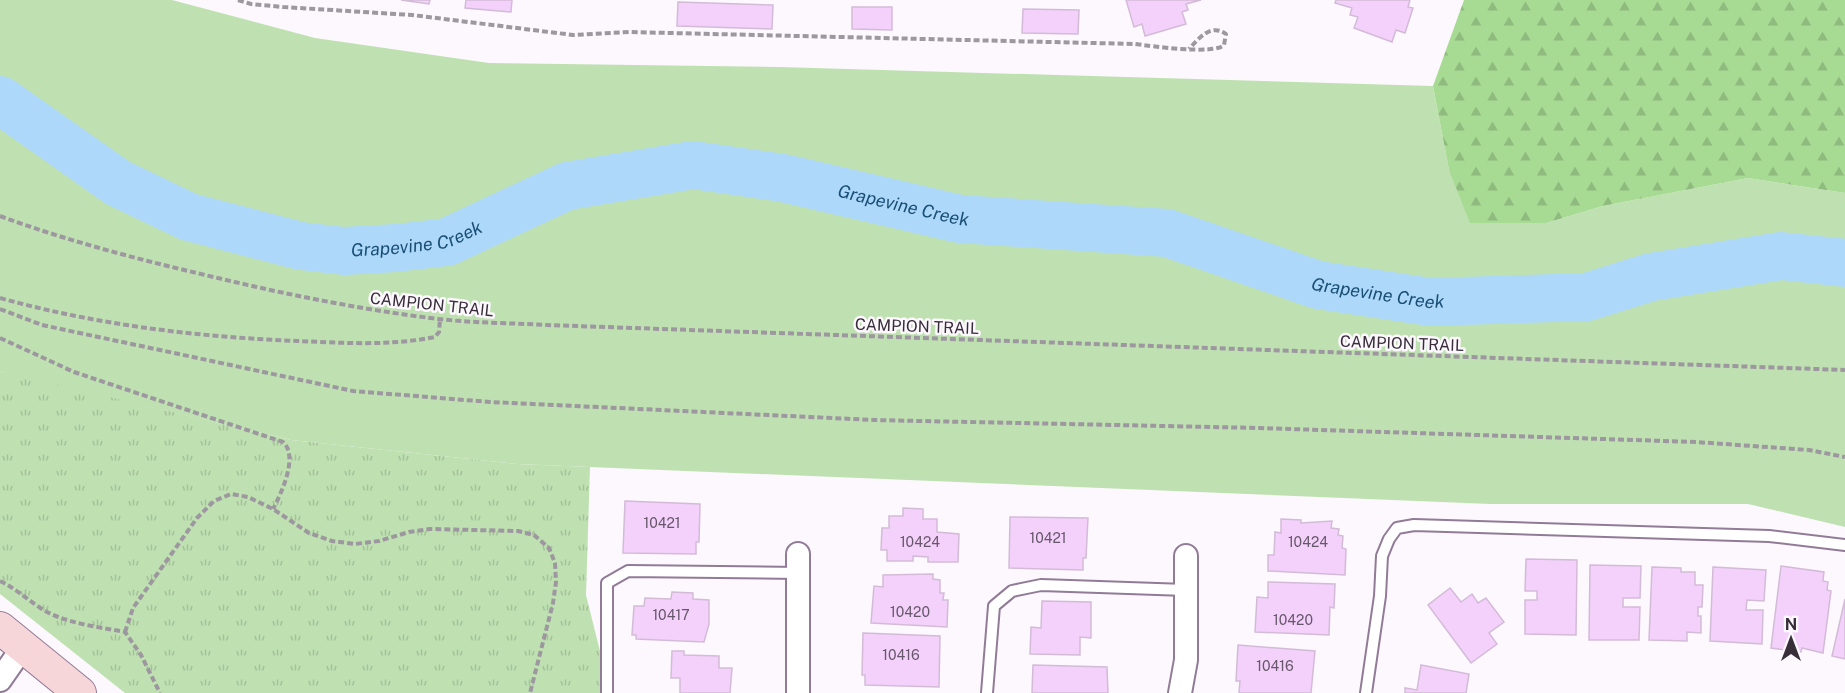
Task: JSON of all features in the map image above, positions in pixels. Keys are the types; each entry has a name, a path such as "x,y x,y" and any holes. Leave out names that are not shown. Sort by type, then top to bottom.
{"street":[{"path":"1180,693 1186,660 1186,556"},
{"path":"798,693 799,564"},
{"path":"0,680 11,638 80,693"}],"lane":[{"path":"1366,693 1380,596 1382,556 1389,539 1397,528 1414,525 1769,536 1845,545"},
{"path":"607,693 606,583 628,571 799,564"},
{"path":"987,693 994,606 1012,591 1041,585 1186,590"}],"path":[{"path":"238,0 251,4 283,7 412,15 573,35 655,32 1106,43 1190,49 1221,49 1226,34 1221,30 1206,33 1190,49"},
{"name":"CAMPION TRAIL","path":"0,216 51,235 257,288 345,306 440,319 547,325 1845,370"},
{"path":"0,298 85,318 175,331 250,339 324,343 377,342 435,337 439,332 440,319"},
{"path":"0,309 42,325 353,391 467,400 874,420 1696,442 1809,450 1845,457"},
{"path":"0,338 74,372 284,442 290,454 286,481 273,509"},
{"path":"125,632 133,608 197,518 214,501 231,494 248,497 273,509 309,533 332,542 354,544 379,541 410,532 430,530 518,531 534,535 549,548 555,563 556,582 553,603 530,693"},
{"path":"0,581 46,612 68,620 125,632 141,655 160,693"}],"green space":[{"path":"0,0 172,0 315,38 489,63 780,67 1433,86 1449,170 1546,223 1603,206 1748,178 1845,193 1845,527 1748,504 1490,504 517,464 291,440 17,376 0,371"},
{"path":"1464,0 1845,0 1845,193 1748,178 1603,206 1546,223 1470,223 1449,170 1433,86"},
{"path":"0,371 291,440 517,464 590,467 586,595 605,671 604,693 125,693 0,594"}],"building":[{"path":"401,0 430,0 429,4"},
{"path":"466,0 512,0 511,12 465,8"},
{"path":"1126,0 1201,0 1186,4 1188,10 1182,12 1186,24 1145,36 1142,24 1134,27"},
{"path":"1336,0 1410,0 1408,7 1413,8 1405,33 1396,30 1392,42 1354,28 1358,17 1350,15 1352,8 1335,3"},
{"path":"678,2 773,5 772,29 677,26"},
{"path":"852,7 892,7 892,30 852,29"},
{"path":"1023,9 1079,10 1078,34 1022,33"},
{"path":"625,501 700,504 699,542 696,542 696,554 623,553"},
{"path":"903,508 923,509 923,519 937,519 937,532 959,534 958,562 928,562 928,557 913,556 913,561 887,561 887,550 881,550 882,528 889,528 889,516 903,516"},
{"path":"1010,517 1088,518 1086,558 1083,558 1083,570 1009,568"},
{"path":"1281,519 1301,520 1301,523 1332,521 1331,528 1339,529 1338,535 1343,536 1342,548 1346,549 1345,575 1268,571 1268,555 1274,555 1275,532 1281,533"},
{"path":"1526,559 1577,560 1576,635 1525,634 1525,600 1537,600 1537,591 1525,591"},
{"path":"1590,565 1641,566 1640,598 1623,598 1623,607 1640,607 1639,640 1589,640"},
{"path":"1781,566 1824,572 1823,581 1828,582 1827,590 1831,591 1823,653 1802,648 1801,652 1771,648"},
{"path":"1652,567 1681,568 1681,572 1695,572 1695,585 1703,585 1702,607 1698,607 1698,616 1701,616 1701,633 1687,632 1687,641 1649,640"},
{"path":"1713,567 1766,570 1764,601 1747,600 1746,610 1763,610 1762,644 1710,641"},
{"path":"933,574 933,579 940,580 940,593 944,593 943,600 948,600 947,627 871,623 874,586 883,587 883,575"},
{"path":"1268,582 1335,584 1334,608 1330,607 1329,635 1255,632 1257,597 1268,598"},
{"path":"1450,588 1461,602 1472,594 1478,603 1486,598 1504,622 1489,633 1497,644 1471,663 1428,605"},
{"path":"672,592 693,593 693,599 709,600 709,624 704,642 636,639 636,635 632,635 634,606 644,606 645,598 671,599"},
{"path":"1845,599 1845,659 1832,656"},
{"path":"1042,601 1091,602 1091,638 1080,637 1080,655 1030,654 1031,627 1041,628"},
{"path":"863,633 940,636 939,687 865,685 865,675 862,675"},
{"path":"1238,645 1315,651 1311,693 1239,693 1240,681 1236,681"},
{"path":"672,651 684,651 684,655 719,656 719,668 732,668 730,693 680,693 680,678 671,678"},
{"path":"1033,665 1107,667 1108,693 1032,693"},
{"path":"1421,665 1469,674 1466,693 1405,693 1405,688 1417,690"}],"waterway":[{"name":"Grapevine Creek","path":"0,100 118,183 189,217 301,246 344,251 447,242 567,186 693,165 783,178 960,219 1167,233 1318,285 1430,302 1587,297 1651,277 1781,256 1845,263"}]}
